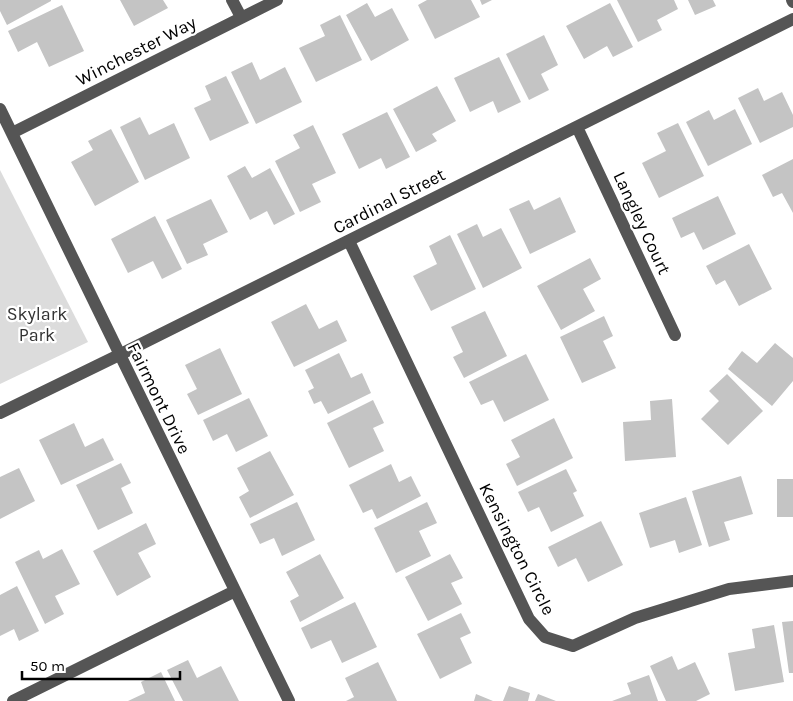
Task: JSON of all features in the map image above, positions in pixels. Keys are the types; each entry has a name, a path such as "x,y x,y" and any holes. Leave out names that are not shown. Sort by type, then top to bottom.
{"street":[{"path":"232,0 241,17"},
{"name":"Winchester Way","path":"12,134 277,0"},
{"name":"Cardinal Street","path":"0,413 793,19"},
{"name":"Fairmont Drive","path":"0,109 289,701"},
{"name":"Langley Court","path":"577,127 675,335"},
{"name":"Kensington Circle","path":"349,241 529,619 545,637 573,646 635,618 729,589 793,581"},
{"path":"13,701 234,591"}],"green space":[{"name":"Skylark Park","path":"0,170 88,342 0,384"}],"building":[{"path":"0,0 51,1 7,25 0,11"},
{"path":"120,0 163,0 168,8 134,26"},
{"path":"427,0 471,0 480,17 435,39 418,5"},
{"path":"480,0 492,0 482,5"},
{"path":"617,0 674,0 678,9 657,20 662,30 638,42"},
{"path":"688,0 713,0 716,6 695,15"},
{"path":"367,3 375,17 392,8 409,40 371,61 346,15"},
{"path":"610,3 633,47 613,57 607,46 584,59 566,26"},
{"path":"62,5 84,51 49,67 37,42 18,52 8,31"},
{"path":"340,15 362,60 316,82 299,48 325,36 320,25"},
{"path":"544,35 558,65 541,74 549,90 529,100 506,54"},
{"path":"499,57 521,102 498,113 493,101 470,112 454,78"},
{"path":"252,62 260,80 285,67 302,102 256,124 231,72"},
{"path":"226,76 249,123 210,141 194,108 211,100 205,86"},
{"path":"437,86 456,121 432,134 437,141 416,152 393,109"},
{"path":"758,88 764,101 782,92 793,115 793,127 760,143 738,98"},
{"path":"735,109 752,144 708,166 686,122 709,110 714,120"},
{"path":"387,112 410,157 386,169 381,158 359,169 342,134"},
{"path":"140,117 149,135 174,123 190,158 145,180 120,127"},
{"path":"678,123 704,176 659,198 642,163 666,151 657,133"},
{"path":"313,125 336,173 312,184 321,202 300,212 275,161 300,148 293,135"},
{"path":"111,129 139,182 95,206 71,162 93,150 88,141"},
{"path":"793,159 793,213 782,193 773,197 762,175"},
{"path":"245,166 252,178 270,168 295,214 274,225 267,211 250,220 227,176"},
{"path":"718,196 736,234 703,250 694,232 681,238 672,218"},
{"path":"560,197 576,232 530,254 509,209 529,200 534,210"},
{"path":"211,199 228,232 203,244 208,255 187,264 166,220"},
{"path":"155,216 182,269 162,279 153,261 128,273 111,239"},
{"path":"477,224 483,237 501,228 522,268 483,288 457,234"},
{"path":"450,235 476,289 431,311 413,276 437,264 429,246"},
{"path":"749,244 772,289 739,306 725,280 716,285 706,266"},
{"path":"590,258 601,279 583,289 595,311 561,330 537,286"},
{"path":"306,304 319,329 337,320 347,341 294,367 271,322"},
{"path":"485,311 507,356 464,378 453,357 463,352 451,327"},
{"path":"604,316 613,336 603,341 616,368 582,383 560,337"},
{"path":"775,343 793,358 793,381 772,406 728,369 742,351 757,363"},
{"path":"220,348 242,394 198,415 187,394 197,389 185,365"},
{"path":"339,353 351,378 362,373 371,393 328,414 321,401 314,404 308,391 314,388 305,370"},
{"path":"526,354 549,400 504,422 493,400 481,405 469,382"},
{"path":"727,374 763,411 728,445 701,419 719,401 709,391"},
{"path":"249,398 268,436 236,452 227,434 213,441 203,420"},
{"path":"672,399 676,457 625,461 623,422 651,420 650,401"},
{"path":"373,400 384,423 373,428 384,451 349,468 327,423"},
{"path":"554,418 573,458 517,486 506,464 520,457 511,440"},
{"path":"74,423 85,447 103,438 114,460 61,485 39,440"},
{"path":"270,451 294,495 250,518 239,497 249,491 237,468"},
{"path":"121,463 131,483 121,488 133,513 98,530 76,485"},
{"path":"391,464 399,482 411,476 421,496 377,519 372,509 363,513 349,485"},
{"path":"19,468 35,501 0,519 0,477"},
{"path":"566,469 577,491 573,493 584,516 551,532 539,507 528,512 518,492"},
{"path":"741,476 753,514 724,522 730,540 709,547 692,491"},
{"path":"777,479 793,479 793,517 777,517"},
{"path":"686,497 702,545 679,553 675,540 650,548 639,513"},
{"path":"297,502 315,540 282,556 274,538 260,544 250,524"},
{"path":"427,502 437,523 419,531 431,556 396,573 374,528"},
{"path":"601,521 623,565 588,582 576,558 558,567 548,547"},
{"path":"146,523 156,544 138,553 151,577 117,596 93,551"},
{"path":"62,549 80,584 55,596 64,614 45,624 15,562 39,550 43,559"},
{"path":"320,554 344,598 300,622 290,601 299,596 286,572"},
{"path":"450,554 463,578 451,583 462,604 428,621 405,577"},
{"path":"17,586 39,631 19,641 14,629 0,636 0,595"},
{"path":"355,602 377,647 342,663 331,640 311,649 301,628"},
{"path":"461,613 471,633 460,638 472,663 440,679 417,634"},
{"path":"793,621 793,673 789,673 782,622"},
{"path":"774,625 784,682 735,691 728,653 755,648 752,629"},
{"path":"672,656 678,670 695,662 710,694 696,701 666,701 650,666"},
{"path":"188,660 197,678 221,666 239,701 183,701 167,670"},
{"path":"378,662 397,701 346,701 354,697 345,678"},
{"path":"161,672 175,701 128,701 145,693 141,682"},
{"path":"649,675 658,701 612,701 631,694 627,683"},
{"path":"509,686 530,693 528,701 503,701"},
{"path":"476,694 493,701 474,701"},
{"path":"538,694 556,701 535,701"}]}
